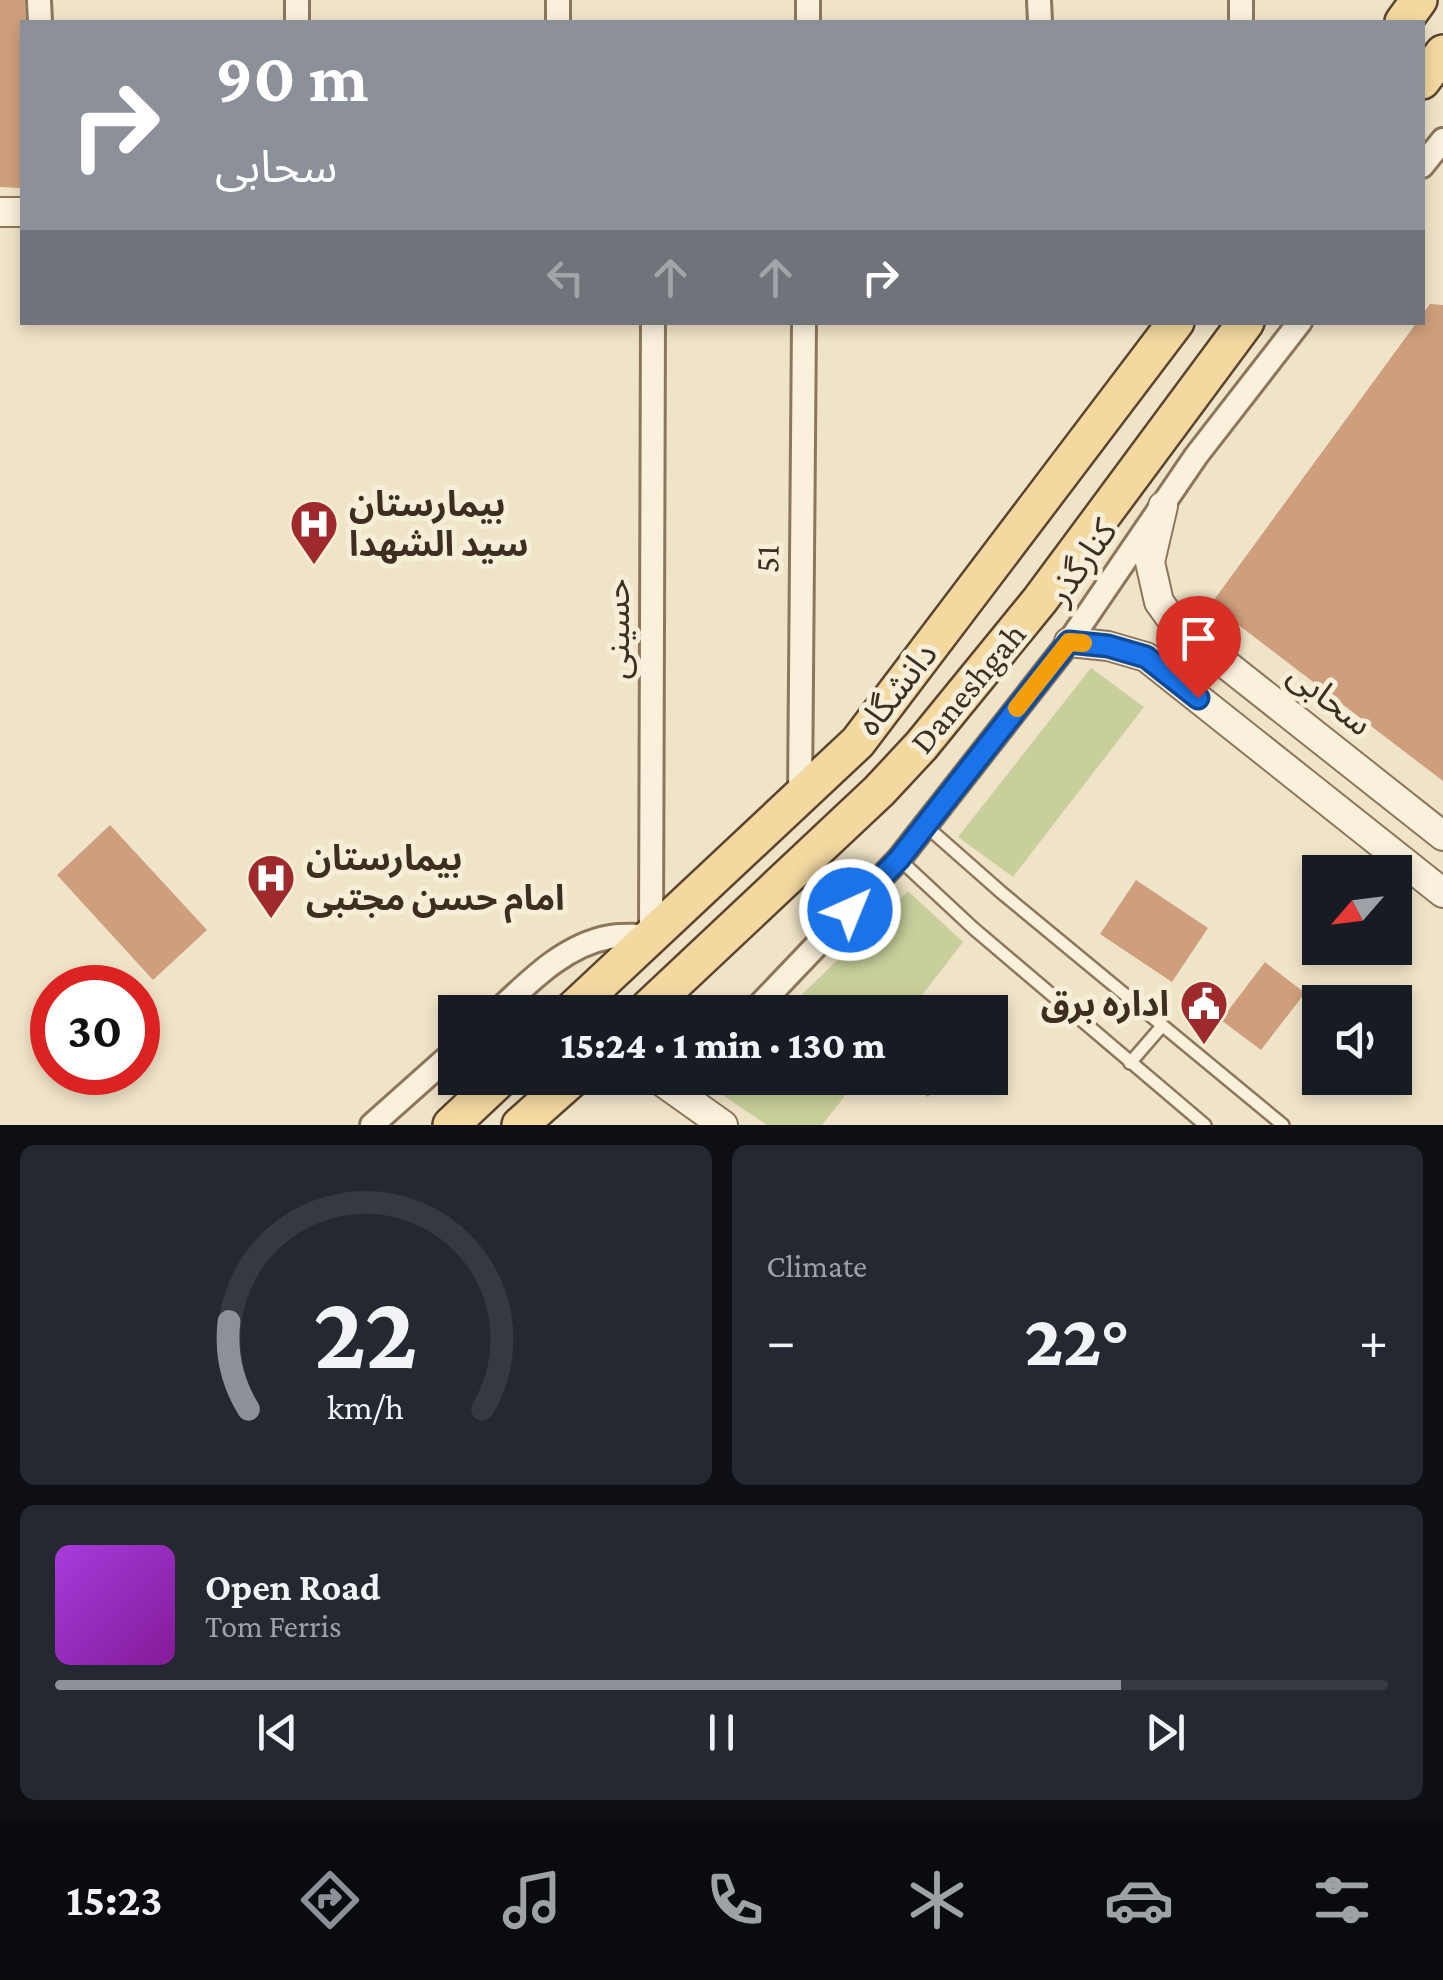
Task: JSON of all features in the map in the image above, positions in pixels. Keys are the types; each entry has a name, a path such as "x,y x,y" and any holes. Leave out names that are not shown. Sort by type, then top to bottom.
{"main road":[{"path":"1404,20 1419,0"},
{"path":"1425,77 1443,54"},
{"name":"دانشگاه","path":"588,995 858,742 1174,325"},
{"name":"Daneshgah","path":"662,995 880,791 921,746 1051,585 1244,325"},
{"path":"452,1125 484,1095"},
{"path":"520,1125 554,1095"}],"street":[{"path":"1425,162 1443,140"},
{"name":"حسینی","path":"651,936 654,325"},
{"name":"51","path":"800,796 804,325"},
{"name":"کنارگذر","path":"768,995 899,859 1069,642 1196,456 1298,325"},
{"name":"سحابی","path":"1163,506 1150,562 1159,602 1175,624 1443,836"},
{"path":"1069,642 1108,646 1146,657 1443,893"},
{"path":"515,995 575,949 610,937 651,936"},
{"path":"372,1125 438,1066"},
{"path":"690,1095 723,1125"}],"lane":[{"path":"925,826 1282,1125"},
{"path":"899,859 973,928 1205,1125"},
{"path":"1130,1063 1162,1026"}],"green space":[{"path":"1091,668 1144,707 1013,877 958,837"},
{"path":"908,891 963,942 922,995 801,995"},
{"path":"722,1095 846,1095 822,1125 767,1125"}],"building":[{"path":"0,0 25,0 26,20 20,20 20,188 0,187"},
{"path":"1430,304 1443,305 1443,781 1211,604 1415,325 1425,325 1425,311"},
{"path":"110,825 207,930 160,974 160,965 139,965 57,875"},
{"path":"1136,880 1208,928 1172,982 1100,934"},
{"path":"1265,962 1302,991 1302,997 1261,1050 1221,1020"}],"slow traffic":[{"path":"1017,708 1069,642 1083,643"}],"place":[{"name":"بیمارستان سید الشهدا","path":"314,566"},
{"name":"بیمارستان امام حسن مجتبی","path":"271,920"},
{"name":"اداره برق","path":"1204,1046"}],"route":[{"path":"850,910 899,859 1069,642 1108,646 1146,657 1198,698"}]}
